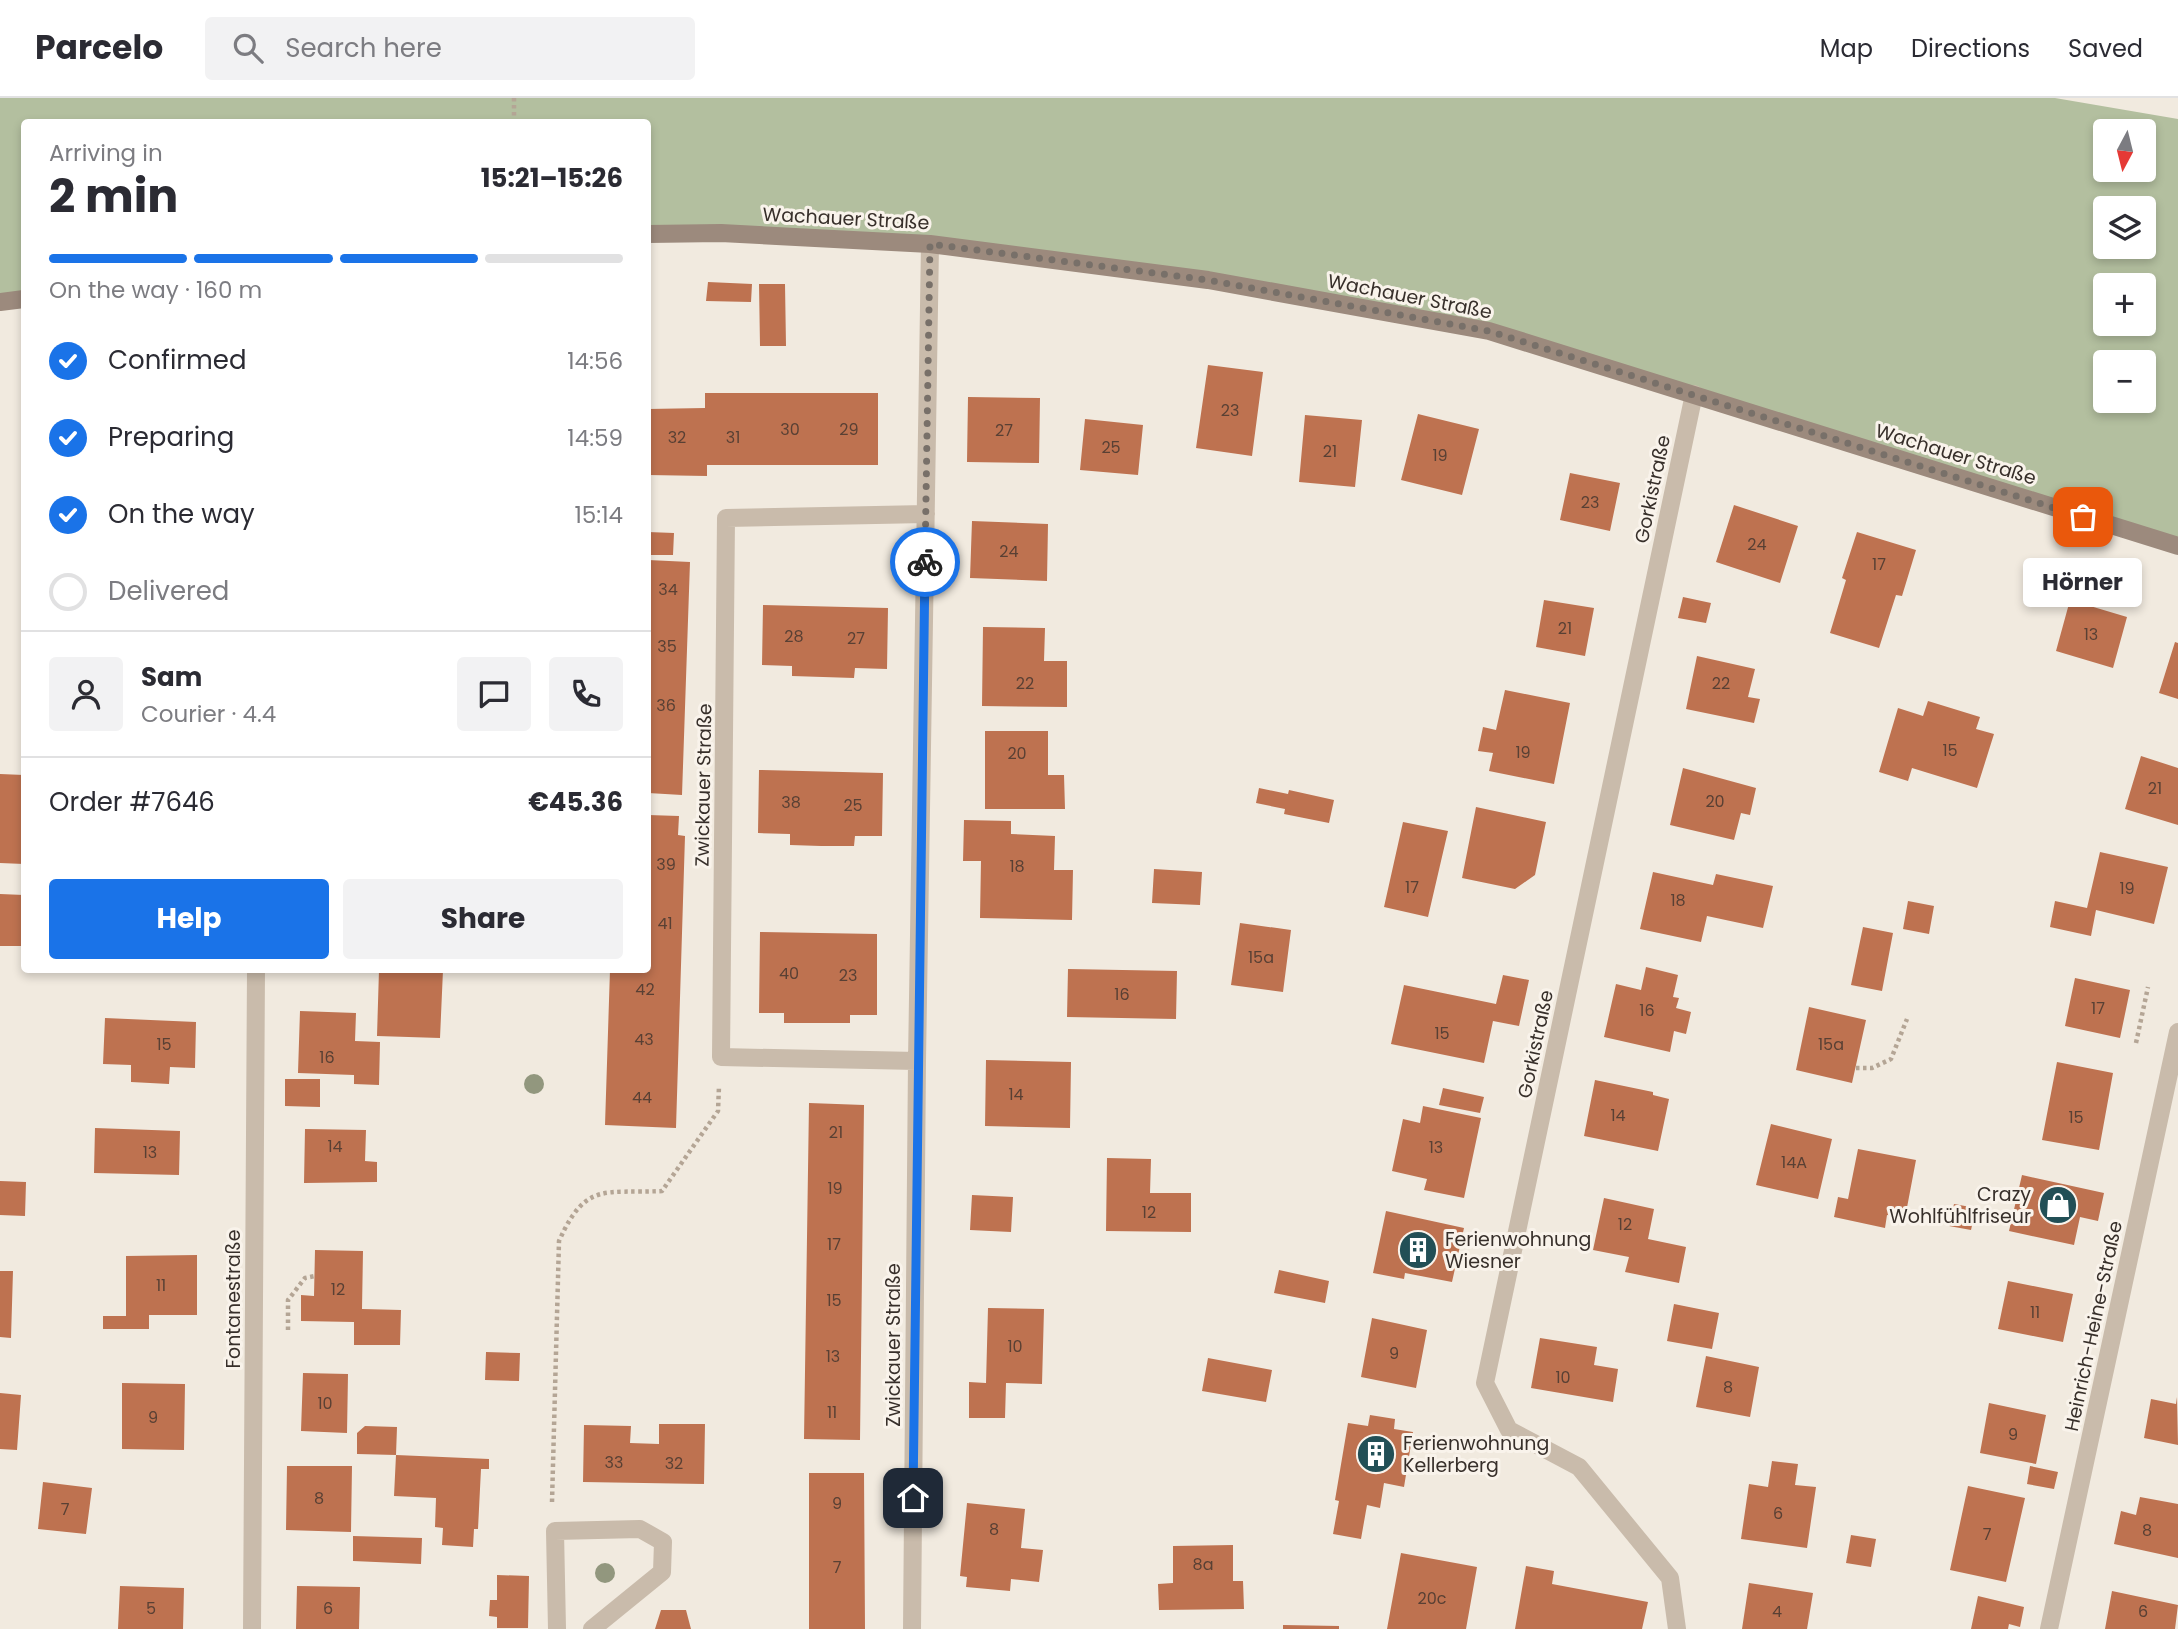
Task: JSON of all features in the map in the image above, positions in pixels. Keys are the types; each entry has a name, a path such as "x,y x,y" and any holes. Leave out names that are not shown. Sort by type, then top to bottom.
{"main road":[{"name":"Wachauer Straße","path":"651,234 721,233 930,244 1208,280 1489,331 2178,547"},
{"path":"0,302 21,299"}],"street":[{"name":"Zwickauer Straße","path":"912,1629 916,1061 930,244"},
{"name":"Gorkistraße","path":"1677,1629 1671,1578 1579,1468 1509,1430 1485,1383 1694,394"},
{"name":"Zwickauer Straße","path":"721,1057 726,518 926,514"},
{"name":"Fontanestraße","path":"252,1629 256,973"},
{"name":"Heinrich-Heine-Straße","path":"2049,1629 2178,1032"},
{"path":"721,1057 916,1061"},
{"path":"557,1629 555,1531 640,1529 663,1542 662,1572 592,1629"}],"path":[{"path":"513,98 514,119"},
{"path":"2136,1043 2148,986"},
{"path":"1856,1068 1872,1068 1891,1059 1907,1020"},
{"path":"555,1531 552,1494 559,1241 572,1212 594,1194 662,1191 718,1111 721,1057"},
{"path":"288,1330 288,1300 305,1278 315,1276"}],"green space":[{"path":"0,98 2055,98 2178,119 2178,546 1489,331 930,244 651,234 651,119 21,119 21,299 0,302"}],"building":[{"path":"708,282 752,284 751,302 706,301"},
{"path":"759,284 785,284 786,346 760,346"},
{"path":"1208,365 1263,372 1252,456 1196,448"},
{"path":"705,393 878,393 878,465 707,465 707,476 651,475 651,409 705,408"},
{"path":"968,397 1040,398 1039,463 967,462"},
{"path":"1418,414 1479,429 1462,495 1401,480"},
{"path":"1305,415 1362,420 1355,487 1299,482"},
{"path":"1085,419 1143,425 1138,475 1080,470"},
{"path":"1570,473 1620,483 1610,531 1560,520"},
{"path":"1734,505 1798,526 1780,583 1716,562"},
{"path":"972,521 1048,524 1047,581 970,578"},
{"path":"651,532 674,533 673,555 651,555"},
{"path":"1857,532 1916,550 1902,596 1896,595 1879,648 1830,633 1846,580 1842,578"},
{"path":"651,560 690,562 682,795 651,793"},
{"path":"1683,597 1711,603 1706,623 1678,618"},
{"path":"1544,600 1594,608 1585,656 1536,647"},
{"path":"2070,600 2127,617 2113,668 2056,651"},
{"path":"763,605 888,608 887,669 855,668 854,678 792,676 792,666 762,665"},
{"path":"983,627 1045,628 1044,661 1067,661 1067,707 982,706"},
{"path":"2175,642 2178,643 2178,699 2159,693"},
{"path":"1697,656 1755,669 1748,697 1760,699 1754,723 1686,709"},
{"path":"1505,690 1570,703 1554,784 1489,771 1493,753 1478,751 1483,727 1496,730"},
{"path":"1928,701 1980,717 1976,729 1994,734 1977,788 1912,768 1908,781 1879,772 1898,708 1923,716"},
{"path":"985,731 1048,731 1048,775 1064,775 1065,809 985,809"},
{"path":"2141,756 2178,768 2178,825 2125,809"},
{"path":"1683,768 1756,788 1750,815 1741,813 1734,840 1670,825"},
{"path":"759,770 883,773 882,836 855,836 854,846 821,846 790,845 790,834 758,833"},
{"path":"0,774 21,775 21,864 0,863"},
{"path":"1259,788 1288,794 1289,790 1334,800 1329,823 1284,814 1285,809 1256,803"},
{"path":"1476,807 1546,822 1535,875 1515,889 1462,878"},
{"path":"651,815 679,816 678,835 685,836 676,1128 605,1125 610,973 651,973"},
{"path":"964,820 1011,821 1011,834 1055,836 1054,870 1073,870 1072,920 980,918 981,861 963,861"},
{"path":"1403,822 1448,831 1428,917 1384,907"},
{"path":"2100,852 2168,867 2154,924 2096,910 2091,936 2050,927 2055,901 2087,908"},
{"path":"1154,869 1202,872 1200,905 1152,903"},
{"path":"1653,872 1713,885 1716,874 1773,886 1763,928 1707,916 1701,942 1640,929"},
{"path":"0,894 21,895 21,946 0,946"},
{"path":"1908,901 1934,906 1929,934 1903,929"},
{"path":"1240,923 1291,930 1283,992 1231,985"},
{"path":"1863,927 1893,933 1882,991 1851,985"},
{"path":"760,932 877,934 877,1015 850,1015 850,1023 784,1023 784,1013 759,1013"},
{"path":"1646,967 1678,975 1673,997 1679,998 1676,1008 1691,1012 1686,1034 1674,1031 1670,1052 1604,1037 1616,984 1641,990"},
{"path":"1068,969 1177,971 1176,1019 1067,1017"},
{"path":"379,973 443,973 440,1038 377,1036"},
{"path":"1503,975 1529,980 1519,1026 1493,1021 1484,1063 1391,1044 1404,985 1496,1004"},
{"path":"2075,978 2130,990 2120,1038 2065,1026"},
{"path":"1809,1007 1866,1020 1852,1083 1796,1070"},
{"path":"300,1011 356,1013 355,1041 380,1042 379,1085 354,1084 354,1075 298,1073"},
{"path":"105,1018 196,1022 195,1068 170,1067 169,1084 131,1082 131,1065 103,1064"},
{"path":"986,1060 1071,1062 1070,1128 985,1126"},
{"path":"2057,1062 2113,1073 2099,1150 2042,1140"},
{"path":"285,1079 320,1079 320,1107 285,1106"},
{"path":"1595,1080 1653,1092 1653,1095 1669,1099 1658,1151 1584,1136"},
{"path":"1443,1088 1484,1097 1480,1113 1439,1105"},
{"path":"809,1103 864,1105 860,1440 804,1439"},
{"path":"1423,1106 1481,1118 1464,1198 1424,1190 1427,1179 1392,1171 1403,1119 1420,1123"},
{"path":"1771,1124 1832,1139 1818,1199 1756,1185"},
{"path":"95,1128 180,1131 179,1175 94,1173"},
{"path":"305,1129 366,1130 365,1161 377,1162 377,1182 304,1183"},
{"path":"1858,1149 1916,1160 1905,1218 1887,1215 1885,1228 1834,1217 1838,1197 1848,1199"},
{"path":"1107,1158 1151,1159 1150,1193 1191,1193 1191,1232 1106,1231"},
{"name":"Crazy Wohlfühlfriseur","path":"2022,1175 2104,1193 2098,1221 2080,1217 2074,1245 2009,1231"},
{"path":"0,1181 26,1182 25,1216 0,1215"},
{"path":"972,1195 1013,1197 1011,1232 970,1230"},
{"path":"1604,1198 1654,1209 1648,1239 1686,1247 1679,1283 1625,1272 1629,1257 1593,1250"},
{"path":"1954,1204 1976,1208 1971,1230 1949,1226"},
{"name":"Ferienwohnung Wiesner","path":"1386,1211 1464,1228 1452,1282 1405,1273 1404,1279 1373,1273"},
{"path":"315,1250 363,1251 362,1309 401,1310 400,1345 354,1345 354,1322 301,1321 301,1295 314,1296"},
{"path":"197,1255 197,1315 149,1315 149,1329 103,1329 103,1316 126,1316 126,1256"},
{"path":"1279,1270 1329,1281 1325,1303 1274,1293"},
{"path":"0,1271 13,1271 11,1338 0,1337"},
{"path":"2008,1281 2073,1294 2063,1342 1998,1329"},
{"path":"1674,1304 1719,1313 1712,1349 1667,1341"},
{"path":"988,1308 1044,1309 1042,1384 1006,1383 1005,1418 969,1418 969,1382 986,1383"},
{"path":"1372,1318 1427,1330 1416,1388 1361,1377"},
{"path":"1540,1338 1597,1347 1594,1365 1618,1369 1613,1402 1531,1388"},
{"path":"486,1352 520,1353 519,1381 485,1380"},
{"path":"1706,1356 1759,1367 1750,1417 1696,1407"},
{"path":"1208,1358 1272,1370 1266,1402 1202,1391"},
{"path":"303,1373 348,1374 347,1433 301,1431"},
{"path":"122,1383 185,1384 184,1450 122,1449"},
{"path":"0,1393 21,1395 17,1450 0,1449"},
{"path":"2177,1397 2178,1445 2144,1438 2151,1399 2176,1404"},
{"path":"1989,1403 2046,1415 2036,1464 1980,1453"},
{"name":"Ferienwohnung Kellerberg","path":"1370,1415 1395,1419 1394,1429 1413,1432 1404,1487 1384,1483 1380,1508 1367,1505 1361,1539 1333,1534 1339,1501 1335,1500 1348,1423 1368,1426"},
{"path":"659,1424 705,1424 704,1484 583,1482 584,1425 631,1426 630,1443 659,1444"},
{"path":"365,1426 397,1427 396,1455 357,1454 357,1433"},
{"path":"396,1455 489,1459 489,1469 481,1469 478,1529 474,1529 473,1547 442,1545 443,1528 435,1527 436,1498 394,1496"},
{"path":"1772,1461 1798,1464 1795,1485 1816,1487 1807,1548 1741,1539 1749,1484 1768,1487"},
{"path":"287,1466 352,1466 351,1532 286,1530"},
{"path":"2030,1466 2058,1472 2054,1489 2027,1484"},
{"path":"809,1473 864,1473 865,1629 809,1629"},
{"path":"43,1482 92,1488 86,1534 38,1529"},
{"path":"1968,1486 2025,1498 2006,1582 1950,1570"},
{"path":"2140,1497 2178,1504 2178,1558 2114,1544 2121,1511 2136,1515"},
{"path":"967,1503 1025,1509 1021,1548 1043,1550 1039,1582 1011,1579 1010,1591 966,1587 967,1577 960,1576"},
{"path":"1851,1535 1876,1539 1871,1567 1846,1563"},
{"path":"353,1536 422,1538 421,1564 353,1561"},
{"path":"1233,1545 1233,1581 1243,1581 1244,1609 1159,1610 1158,1584 1173,1583 1173,1546"},
{"path":"1401,1553 1477,1567 1466,1629 1387,1629"},
{"path":"1526,1566 1554,1571 1552,1584 1648,1602 1642,1629 1515,1629"},
{"path":"497,1575 529,1576 528,1628 497,1628 497,1617 489,1616 490,1600 497,1600"},
{"path":"1749,1583 1813,1593 1807,1629 1742,1629"},
{"path":"120,1586 184,1588 183,1629 118,1629"},
{"path":"297,1586 360,1587 359,1629 296,1629"},
{"path":"2112,1591 2178,1605 2175,1629 2105,1629"},
{"path":"1978,1596 2024,1607 2020,1627 2009,1624 2008,1629 1971,1629"},
{"path":"661,1610 686,1610 691,1629 655,1629"},
{"path":"1283,1625 1339,1626 1339,1629 1283,1629"}],"way so far":[{"path":"925,562 930,244 1208,280 1489,331 2083,517"}],"place":[{"name":"Hörner","path":"2083,517"},
{"name":"Crazy Wohlfühlfriseur","path":"2058,1205"},
{"name":"Ferienwohnung Wiesner","path":"1418,1250"},
{"name":"Ferienwohnung Kellerberg","path":"1376,1454"}],"route":[{"path":"913,1498 916,1061 925,562"}]}
